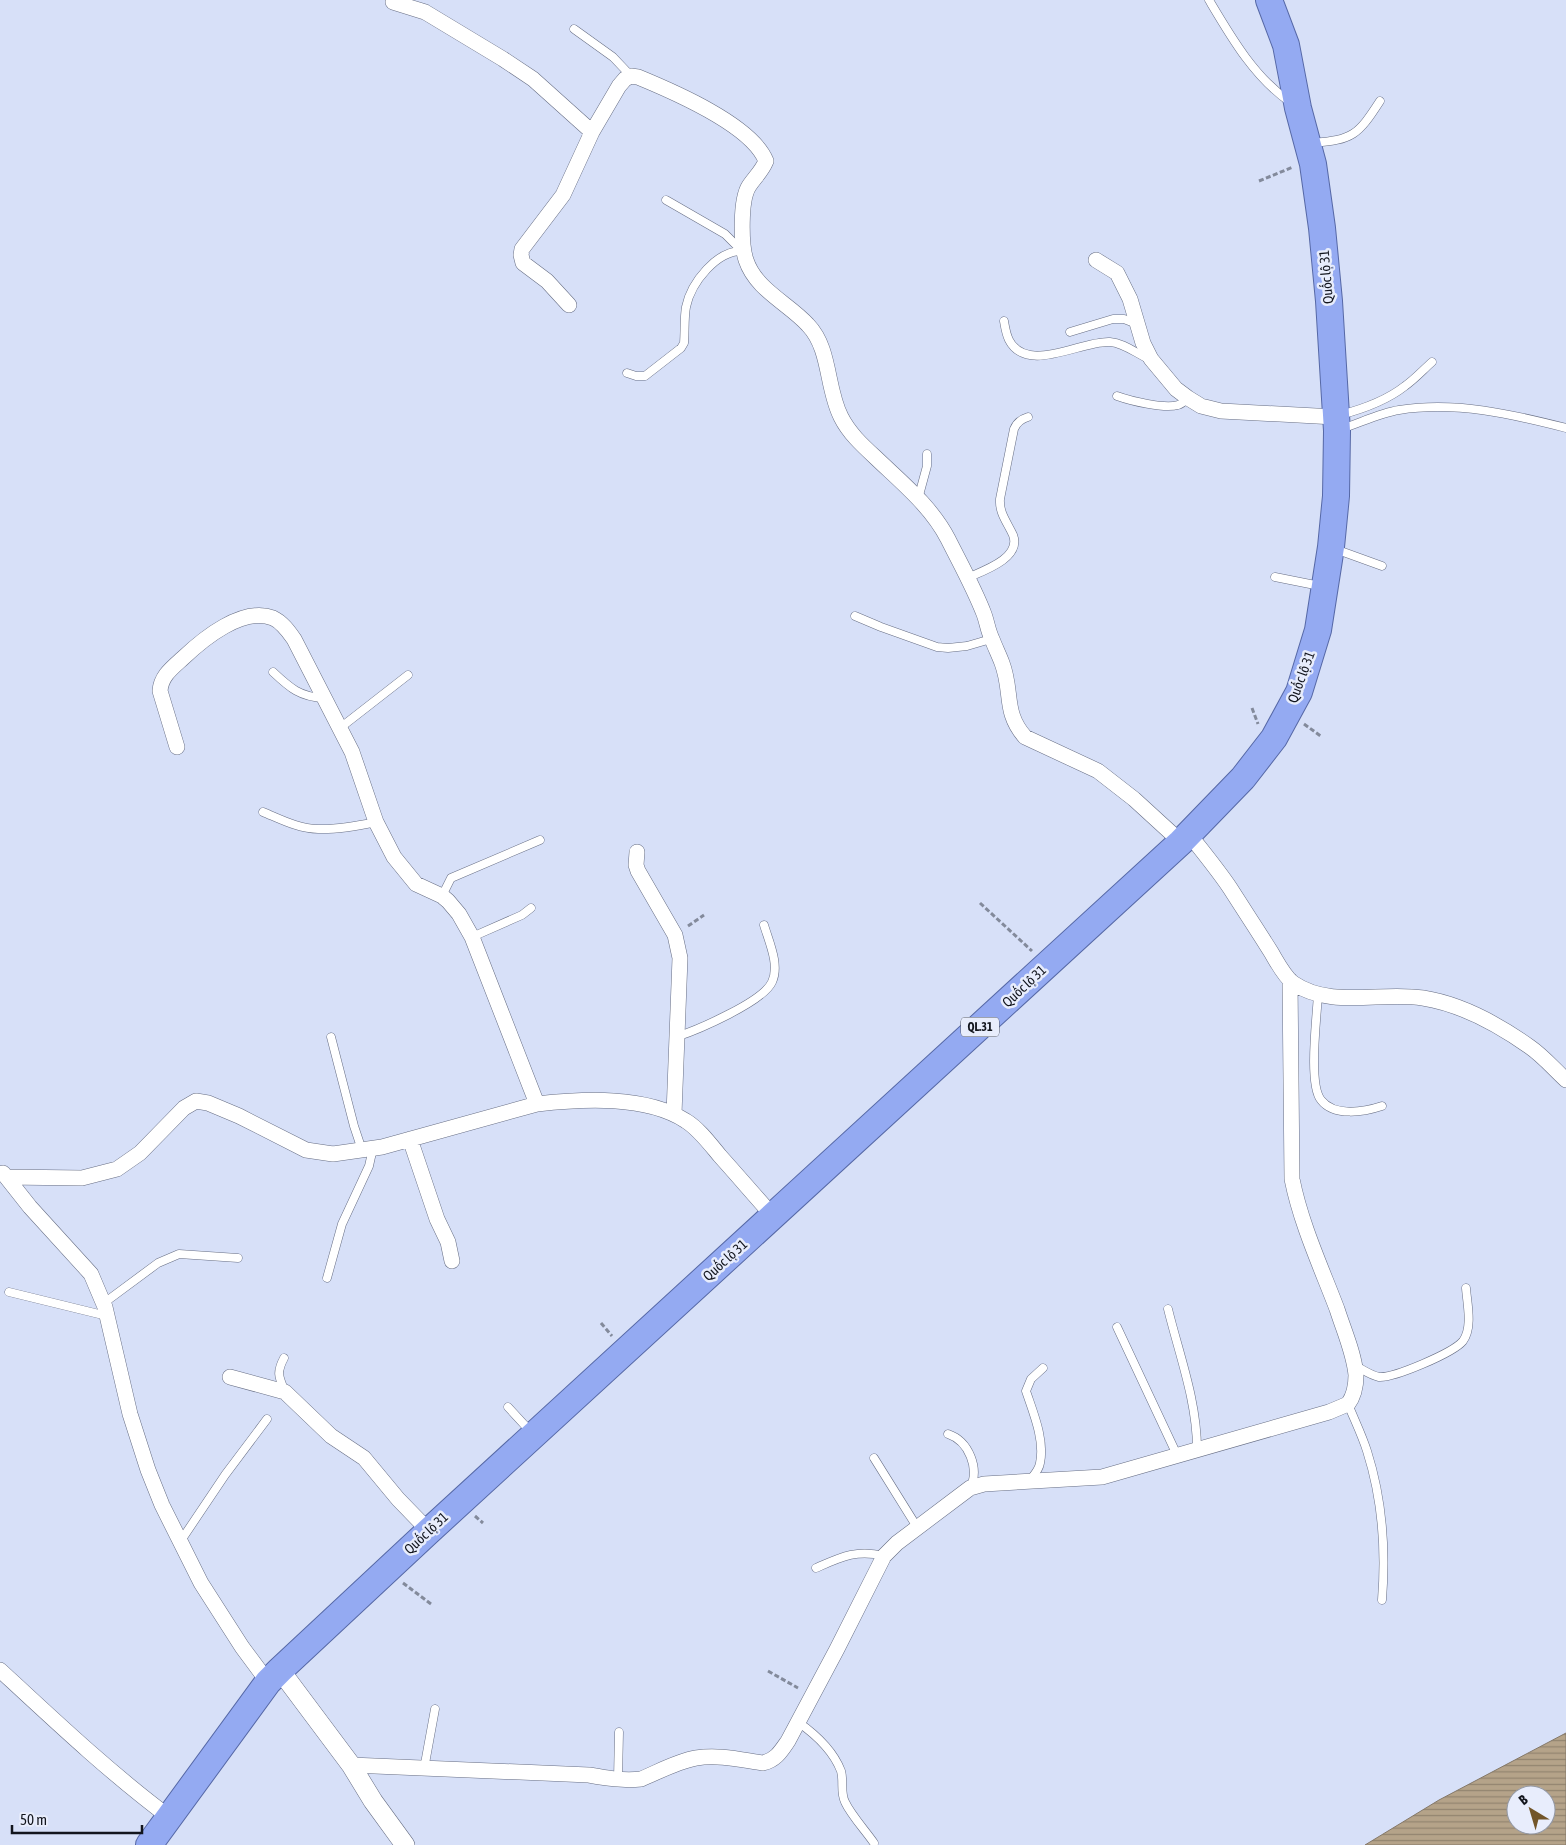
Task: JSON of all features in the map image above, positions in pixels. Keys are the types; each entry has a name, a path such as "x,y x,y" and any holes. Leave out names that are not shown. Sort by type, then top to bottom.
{"highway":[{"name":"Quốc lộ 31","path":"150,1845 274,1676 429,1531 1185,838 1243,778 1274,738 1299,692 1318,630 1331,547 1336,496 1336,424 1329,301 1322,228 1310,154 1298,108 1286,45 1270,0"}],"street":[{"path":"393,2 425,12 503,58 533,79 592,132"},
{"path":"569,305 547,281 523,263 522,249 563,195 592,132 625,79 631,76 638,77 677,94 707,109 739,130 763,155 766,161 762,170 749,186 742,212 742,250 750,271 759,282 808,324 817,337 840,416 851,433 938,521 984,613 991,639 1007,677 1012,718 1016,728 1025,737 1098,771 1185,838 1229,886 1290,980 1295,984 1318,994 1345,998 1423,998 1448,1004 1493,1024 1531,1048 1566,1080"},
{"path":"1096,260 1117,273 1130,299 1143,343 1151,359 1176,388 1188,398 1202,406 1222,411 1336,424"},
{"path":"177,747 160,691 160,682 167,673 203,640 227,624 253,616 263,616 274,618 285,627 294,639 352,752 376,822 394,857 416,884 442,896 459,914 472,937 537,1104"},
{"path":"637,852 636,865 638,871 676,935 679,946 674,1114"},
{"path":"351,1764 424,1769 589,1775 618,1780 641,1779 694,1758 714,1756 763,1763 769,1762 781,1752 798,1722 888,1550 970,1488 984,1484 1102,1476 1329,1412 1348,1404 1354,1391 1356,1377 1354,1366 1347,1338 1298,1206 1292,1179 1290,980"},
{"path":"3,1174 82,1178 117,1169 140,1153 184,1108 196,1101 208,1103 239,1116 306,1150 333,1154 368,1149 410,1139 537,1104 620,1101 648,1104 674,1114 688,1122 701,1134 773,1216"},
{"path":"410,1139 437,1219 448,1242 452,1262"},
{"path":"3,1174 30,1207 91,1274 105,1310 133,1423 162,1504 201,1583 226,1623 351,1764 373,1801 405,1845"},
{"path":"230,1377 285,1392 331,1436 364,1458 398,1499 429,1531"},
{"path":"0,1670 77,1742 135,1792 169,1817"}],"lane":[{"path":"1210,0 1236,43 1254,68 1268,84 1298,108"},
{"path":"574,29 613,57 631,76"},
{"path":"1310,154 1334,142 1350,137 1365,125 1380,101"},
{"path":"666,200 725,234 742,250"},
{"path":"626,372 636,376 645,376 681,348 684,342 686,308 697,282 720,258 728,253 742,250"},
{"path":"1070,332 1113,319 1124,319 1137,324"},
{"path":"1004,321 1007,338 1022,353 1056,354 1093,343 1112,342 1151,359"},
{"path":"1336,424 1406,386 1432,362"},
{"path":"1117,396 1165,405 1177,405 1188,398"},
{"path":"1336,424 1397,410 1448,406 1522,416 1566,428"},
{"path":"967,578 1003,560 1013,548 1014,541 999,507 1014,429 1022,419 1028,417"},
{"path":"918,499 927,466 927,454"},
{"path":"1331,547 1382,566"},
{"path":"1275,577 1325,587"},
{"path":"855,616 937,647 968,646 991,639"},
{"path":"273,672 288,687 302,694 324,698"},
{"path":"340,728 408,676"},
{"path":"263,812 286,821 318,829 376,822"},
{"path":"442,896 451,878 540,840"},
{"path":"472,937 522,916 531,908"},
{"path":"676,1038 723,1017 763,992 772,982 774,960 764,925"},
{"path":"1318,994 1314,1070 1315,1088 1320,1100 1334,1110 1350,1111 1382,1106"},
{"path":"327,1278 342,1224 369,1166 368,1149 354,1126 331,1037"},
{"path":"9,1292 105,1310 158,1264 179,1254 238,1258"},
{"path":"1354,1366 1378,1376 1394,1376 1456,1347 1463,1341 1467,1331 1466,1288"},
{"path":"1168,1309 1194,1414 1197,1449"},
{"path":"1117,1327 1176,1455"},
{"path":"284,1358 278,1368 278,1373 285,1392"},
{"path":"1029,1481 1038,1471 1041,1455 1035,1414 1026,1391 1031,1379 1043,1368"},
{"path":"1348,1404 1366,1449 1380,1513 1384,1566 1382,1600"},
{"path":"508,1407 534,1436"},
{"path":"180,1542 225,1475 267,1419"},
{"path":"948,1434 959,1440 970,1455 975,1473 970,1488"},
{"path":"874,1458 918,1528"},
{"path":"816,1568 848,1555 870,1553 884,1556"},
{"path":"424,1769 435,1709"},
{"path":"798,1722 816,1734 836,1762 841,1772 841,1790 844,1801 874,1843"},
{"path":"618,1780 619,1732"}],"path":[{"path":"1259,181 1290,168 1310,154"},
{"path":"980,903 1048,964"},
{"path":"386,1571 431,1604"},
{"path":"768,1671 812,1696"}],"shaded area":[{"path":"1566,1733 1566,1845 1365,1845 1439,1800"}]}
